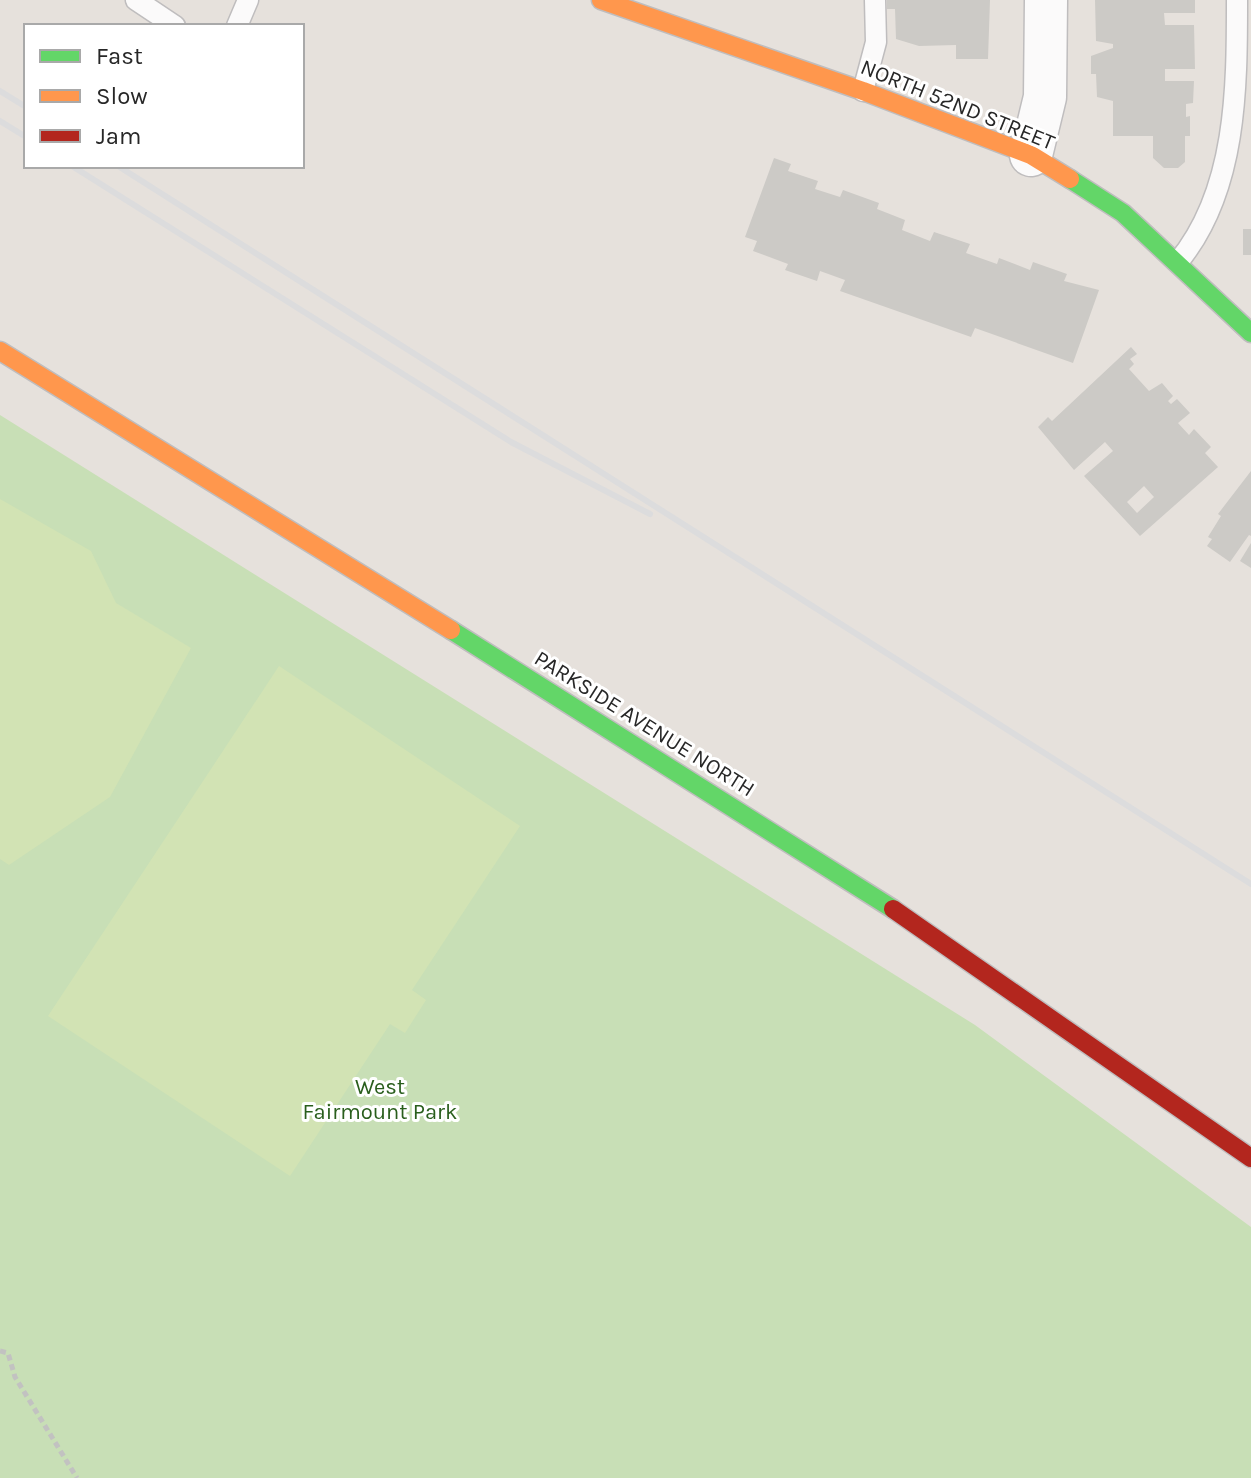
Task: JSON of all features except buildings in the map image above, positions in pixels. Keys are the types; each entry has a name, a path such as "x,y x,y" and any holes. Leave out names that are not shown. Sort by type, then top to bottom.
{"main road":[{"name":"NORTH 52ND STREET","path":"601,0 863,91 1031,155 1093,191 1178,262 1251,333"},
{"name":"PARKSIDE AVENUE NORTH","path":"0,351 550,691 946,943 1251,1158"}],"street":[{"path":"1031,155 1047,81 1046,0"}],"lane":[{"path":"136,0 172,24"},
{"path":"238,24 248,0"},
{"path":"863,91 876,42 875,0"},
{"path":"1178,262 1205,225 1222,179 1230,137 1237,0"}],"path":[{"path":"0,1351 8,1353 15,1377 77,1478"}],"green space":[{"name":"West Fairmount Park","path":"0,415 975,1025 1251,1227 1251,1478 0,1478"},
{"path":"0,499 91,551 116,603 191,648 110,797 9,865 0,859"},
{"path":"279,666 520,826 412,990 426,1000 405,1033 390,1024 290,1176 48,1016"}],"railway":[{"path":"0,91 24,106"},
{"path":"0,121 24,136"},
{"path":"75,168 511,442 650,514"},
{"path":"121,168 1251,884"}],"traffic: fast":[{"path":"1070,179 1123,213 1251,333"},
{"path":"451,630 893,909"}],"traffic: slow":[{"path":"601,0 863,91 1031,155 1070,179"},
{"path":"0,351 451,630"}],"traffic: jam":[{"path":"893,909 1251,1158"}]}
